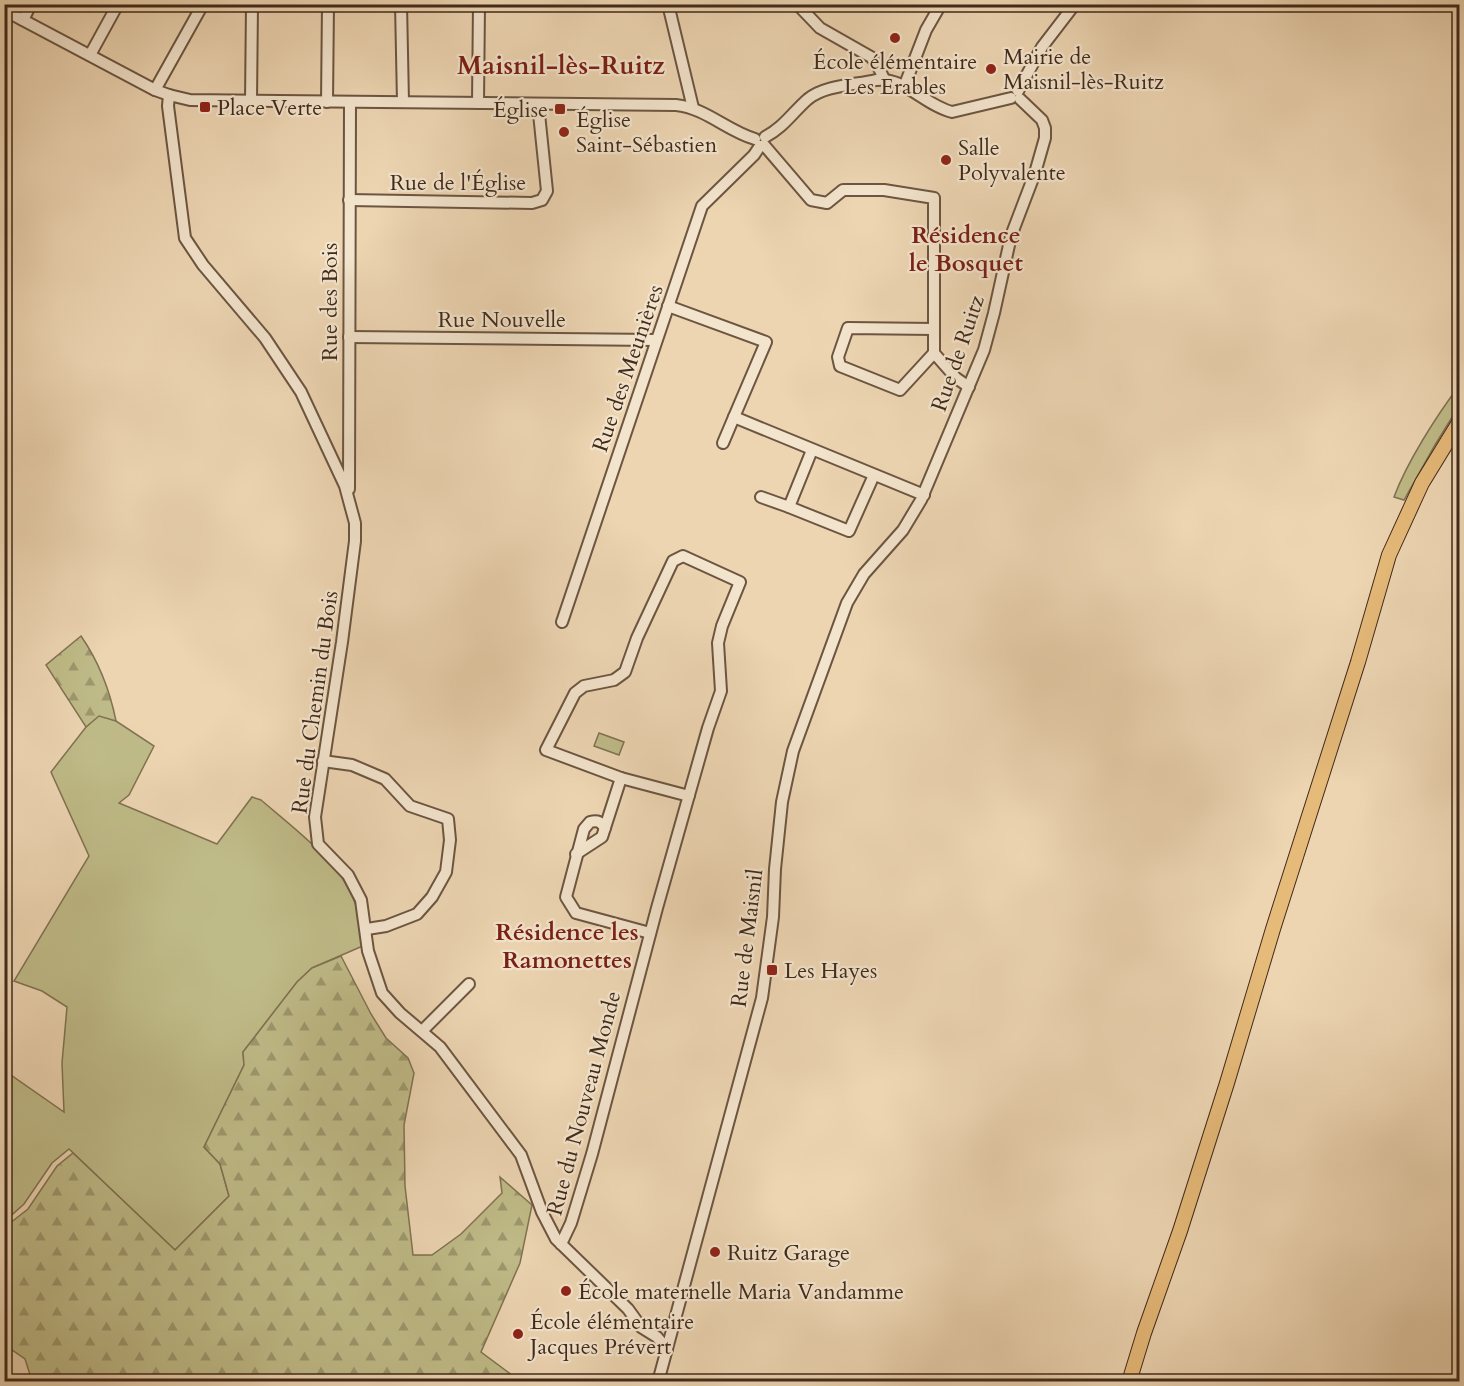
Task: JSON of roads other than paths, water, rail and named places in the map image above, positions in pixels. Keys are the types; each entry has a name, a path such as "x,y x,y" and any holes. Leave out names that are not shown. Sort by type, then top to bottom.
{"main road":[{"path":"1129,1382 1227,1083 1389,555 1422,483 1460,422"}],"street":[{"path":"22,20 31,4"},
{"path":"90,55 118,4"},
{"path":"155,90 202,4"},
{"path":"251,101 252,4"},
{"path":"327,102 328,4"},
{"path":"401,4 403,102"},
{"path":"478,103 479,4"},
{"path":"668,4 693,108"},
{"path":"797,4 820,28 871,57 884,79 904,87 943,110 952,112 1017,96 1042,47 1075,4"},
{"path":"904,87 926,30 941,4"},
{"path":"4,10 155,90 197,101 676,105 693,108 736,132 761,142 811,200 827,203 843,190 884,190 934,198 934,353 956,378 969,387"},
{"name":"Rue des Meunières","path":"562,622 702,206 754,155 761,142 782,126 809,99 818,93 884,79"},
{"name":"Rue du Chemin du Bois","path":"169,95 168,106 185,238 203,265 265,338 291,375 311,411 350,502 355,523 355,541 342,642 315,817 318,844 348,875 361,900 369,951 382,993 400,1013 440,1047 521,1155 551,1232 628,1309 654,1345 667,1348"},
{"name":"Rue de Ruitz","path":"864,574 903,530 924,495 969,387 992,322 1011,236 1035,173 1045,138 1042,120 1017,96"},
{"name":"Rue des Bois","path":"350,102 348,471 350,502"},
{"name":"Rue de l'Église","path":"349,201 531,203 542,200 547,190 538,104"},
{"path":"668,306 766,342 723,443"},
{"path":"934,329 848,328 838,357 840,366 900,390 934,353"},
{"name":"Rue Nouvelle","path":"349,337 656,340"},
{"path":"734,417 924,495"},
{"path":"789,507 812,450"},
{"path":"761,497 849,531 874,475"},
{"name":"Rue du Nouveau Monde","path":"561,1244 571,1222 592,1154 688,796 708,728 722,691 718,643 722,626 740,582 683,556 673,561 645,620 625,672 614,680 584,686 575,693 546,750 621,778"},
{"name":"Rue de Maisnil","path":"658,1382 762,998 773,917 782,802 793,751 847,603 864,574"},
{"path":"323,761 352,765 385,779 410,806 448,819 450,840 446,872 432,897 417,914 386,926 367,929"},
{"path":"576,854 602,837 621,778 688,796"},
{"path":"605,828 596,821 590,822 584,830 566,897 576,913 650,933"},
{"path":"422,1031 469,984"}],"place":[{"name":"École élémentaire Les Erables","path":"895,38"},
{"name":"Mairie de Maisnil-lès-Ruitz","path":"991,69"},
{"name":"Place Verte","path":"205,107"},
{"name":"Église","path":"560,109"},
{"name":"Église Saint-Sébastien","path":"564,132"},
{"name":"Salle Polyvalente","path":"946,160"},
{"name":"Les Hayes","path":"772,970"},
{"name":"Ruitz Garage","path":"715,1252"},
{"name":"École maternelle Maria Vandamme","path":"566,1291"},
{"name":"École élémentaire Jacques Prévert","path":"518,1334"}],"district":[{"name":"Maisnil-lès-Ruitz","path":"561,65"},
{"name":"Résidence le Bosquet","path":"966,249"},
{"name":"Résidence les Ramonettes","path":"567,946"}]}
